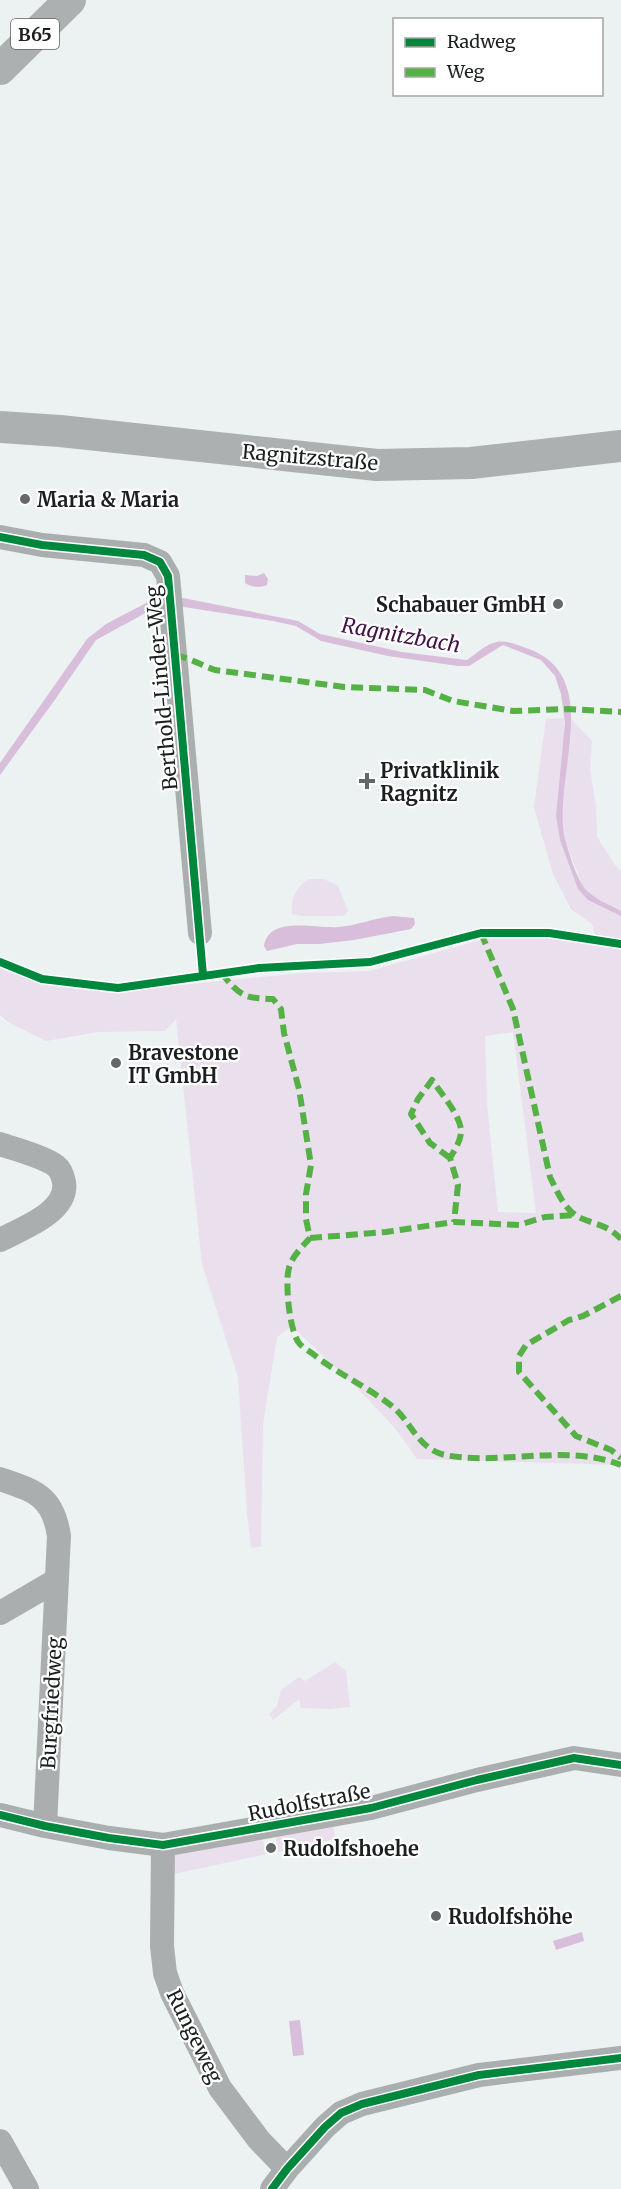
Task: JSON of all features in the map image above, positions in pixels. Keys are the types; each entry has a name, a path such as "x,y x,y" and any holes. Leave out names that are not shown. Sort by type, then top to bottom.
{"main road":[{"name":"B65","path":"0,69 70,0"},
{"name":"Ragnitzstraße","path":"0,427 60,431 377,465 471,463 621,446"}],"street":[{"name":"Berthold-Linder-Weg","path":"0,537 42,545 144,555 160,562 168,576 200,933"},
{"path":"0,1144 56,1166 63,1176 65,1185 61,1203 34,1223 0,1240"},
{"name":"Burgfriedweg","path":"0,1479 48,1502 53,1511 59,1536 45,1826"},
{"path":"0,1613 57,1580"},
{"name":"Rudolfstraße","path":"0,1815 109,1838 163,1845 371,1808 477,1780 574,1758 621,1765"},
{"name":"Rungeweg","path":"163,1845 162,1946 165,1973 172,1993 220,2088 260,2140 287,2169"},
{"path":"272,2189 325,2127 341,2113 362,2104 479,2075 621,2058"},
{"path":"0,2140 27,2189"}],"shaded area":[{"path":"264,573 268,579 267,585 256,587 245,583 245,575 257,576"},
{"name":"Ragnitzbach","path":"183,598 298,621 320,634 402,652 467,660 490,644 502,641 529,649 552,663 565,683 571,706 571,733 564,789 565,839 583,886 595,897 621,911 621,916 588,900 578,889 560,840 556,816 565,723 561,694 555,676 541,660 503,645 469,666 458,666 388,656 321,641 296,626 273,621 184,607 151,610 96,640 0,775 0,763 87,639 106,624 148,602"},
{"path":"564,718 565,737 556,816 560,840 588,900 621,916 621,1465 417,1459 395,1428 292,1326 277,1337 263,1424 261,1546 251,1548 238,1377 202,1264 176,1019 165,1031 98,1032 46,1041 8,1022 0,1015 0,962 42,979 118,988 181,985 303,973 369,971 488,938 549,935 598,946 592,924 571,909 553,874 534,807 546,719","holes":["513,1032 536,1213 498,1212 487,1104 485,1036"]},
{"path":"571,719 592,741 590,769 596,806 597,837 621,871 621,911 594,897 583,887 565,840 561,817 571,738"},
{"path":"310,879 324,879 338,886 348,911 343,916 292,914 295,893"},
{"path":"393,916 414,918 415,924 411,929 354,940 297,944 267,951 264,946 268,936 284,927 338,927"},
{"path":"335,1662 346,1671 350,1707 301,1708 299,1699 273,1720 269,1714 277,1706 281,1690 299,1677 305,1681"},
{"path":"333,1824 335,1839 277,1852 276,1835"},
{"path":"260,1835 267,1854 174,1874 170,1859 176,1851"},
{"path":"582,1932 584,1941 556,1950 553,1941"},
{"path":"300,2020 304,2055 293,2056 289,2021"}],"marked path":[{"path":"175,655 215,670 344,687 425,690 453,701 513,711 568,709 621,712"},
{"path":"481,933 513,1009 550,1177 571,1212 607,1228 621,1239"},
{"path":"221,973 238,991 255,998 273,999 281,1009 284,1033 299,1089 311,1165 306,1194 306,1219 310,1238 297,1253 288,1271 290,1315 294,1334 299,1343 393,1407 422,1441 436,1452 466,1458 578,1456 621,1465"},
{"path":"450,1158 430,1143 411,1114 418,1099 432,1080 458,1118 461,1131 450,1158 458,1185 454,1222"},
{"path":"310,1238 386,1232 454,1222 519,1225 545,1217 576,1215"},
{"path":"621,1296 583,1316 569,1320 526,1345 519,1356 519,1372 576,1436 611,1450 621,1458"}],"cycle path":[{"path":"0,537 42,545 144,555 160,562 168,576 203,975"},
{"path":"0,962 42,979 118,988 259,968 370,962 481,933 549,933 621,944"},
{"path":"0,1815 109,1838 163,1845 371,1808 477,1780 574,1758 621,1765"},
{"path":"272,2189 325,2127 341,2113 362,2104 479,2075 621,2058"}],"place":[{"name":"Maria & Maria","path":"25,499"},
{"name":"Schabauer GmbH","path":"558,604"},
{"name":"Privatklinik Ragnitz","path":"367,781"},
{"name":"Bravestone IT GmbH","path":"116,1063"},
{"name":"Rudolfshoehe","path":"271,1848"},
{"name":"Rudolfshöhe","path":"436,1916"}]}
